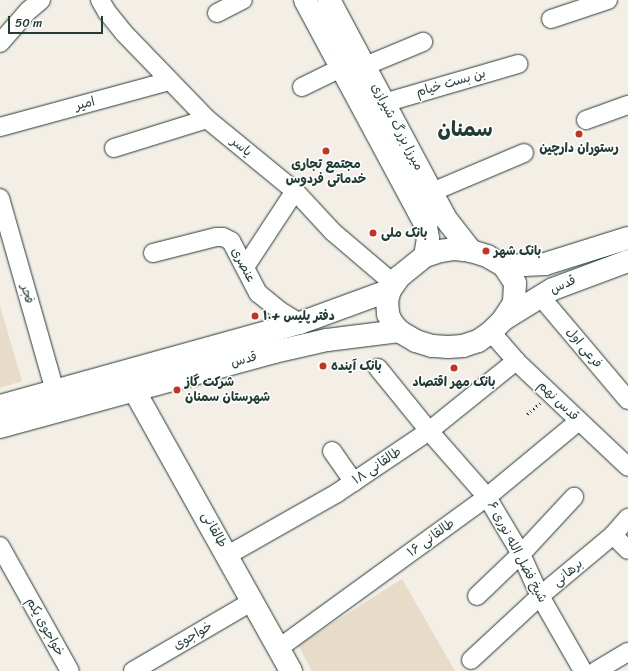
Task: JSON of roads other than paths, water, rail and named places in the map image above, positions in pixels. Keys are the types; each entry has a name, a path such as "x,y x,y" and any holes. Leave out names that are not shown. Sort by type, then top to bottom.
{"main road":[{"name":"میرزا بزرگ شیرازی","path":"305,0 426,226 428,238 425,256"},
{"name":"میرزا بزرگ شیرازی","path":"329,0 446,219 471,251"},
{"path":"373,127 388,111"},
{"name":"قدس","path":"504,266 545,264 628,238"},
{"path":"455,249 471,251 487,256 504,266 515,283 514,303 497,326 478,341 463,346 448,347 432,346 416,341 399,332 388,314 387,301 392,287 406,271 425,256 440,251 455,249"},
{"name":"قدس","path":"497,326 540,296 581,277 628,261"},
{"name":"قدس","path":"0,406 300,323 347,307 392,287"},
{"path":"347,307 358,313 360,325 356,338"},
{"name":"قدس","path":"0,427 274,352 327,340 356,338 399,332"},
{"name":"طالقانی","path":"134,390 228,555 291,671"}],"street":[{"name":"یاسر","path":"100,0 107,12 124,32 169,81 207,119 295,191 333,232 392,287"},
{"path":"217,13 243,0"},
{"path":"551,19 608,0"},
{"path":"0,43 31,4"},
{"path":"365,66 423,42"},
{"name":"بن بست خیام","path":"388,111 518,64"},
{"path":"302,86 341,68"},
{"name":"امیر","path":"0,127 169,81"},
{"path":"586,120 628,105"},
{"path":"114,148 207,119"},
{"path":"432,192 524,153"},
{"path":"245,266 295,191"},
{"name":"فجر","path":"0,198 54,391"},
{"name":"عنصری","path":"153,253 216,237 223,237 231,241 258,293 280,311 300,323"},
{"name":"فرعی اول","path":"540,296 628,400"},
{"name":"قدس نهم","path":"497,326 516,361 628,468"},
{"name":"طالقانی ۱۸","path":"228,555 337,493 429,432 516,361"},
{"name":"شیخ فضل الله نوری ۶","path":"378,368 429,432 487,497 521,554 540,596 583,671"},
{"name":"طالقانی ۱۶","path":"279,648 487,497 579,421"},
{"path":"332,451 354,482"},
{"path":"476,596 521,554 574,497"},
{"name":"برهانی","path":"471,660 540,596 613,535 628,518"},
{"path":"613,535 628,550"},
{"name":"خواجوی یکم","path":"0,546 70,671"},
{"name":"خواجوی","path":"133,671 155,665 253,601"},
{"path":"602,668 628,652"},
{"path":"602,668 626,671"}],"place":[{"name":"رستوران دارچین","path":"579,134"},
{"name":"مجتمع تجاری خدماتی فردوس","path":"326,151"},
{"name":"بانک ملی","path":"373,233"},
{"name":"بانک شهر","path":"486,251"},
{"name":"دفتر پلیس +۱۰","path":"255,316"},
{"name":"بانک آینده","path":"323,366"},
{"name":"بانک مهر اقتصاد","path":"454,368"},
{"name":"شرکت گاز شهرستان سمنان","path":"177,390"}],"district":[{"name":"سمنان","path":"465,129"}]}
